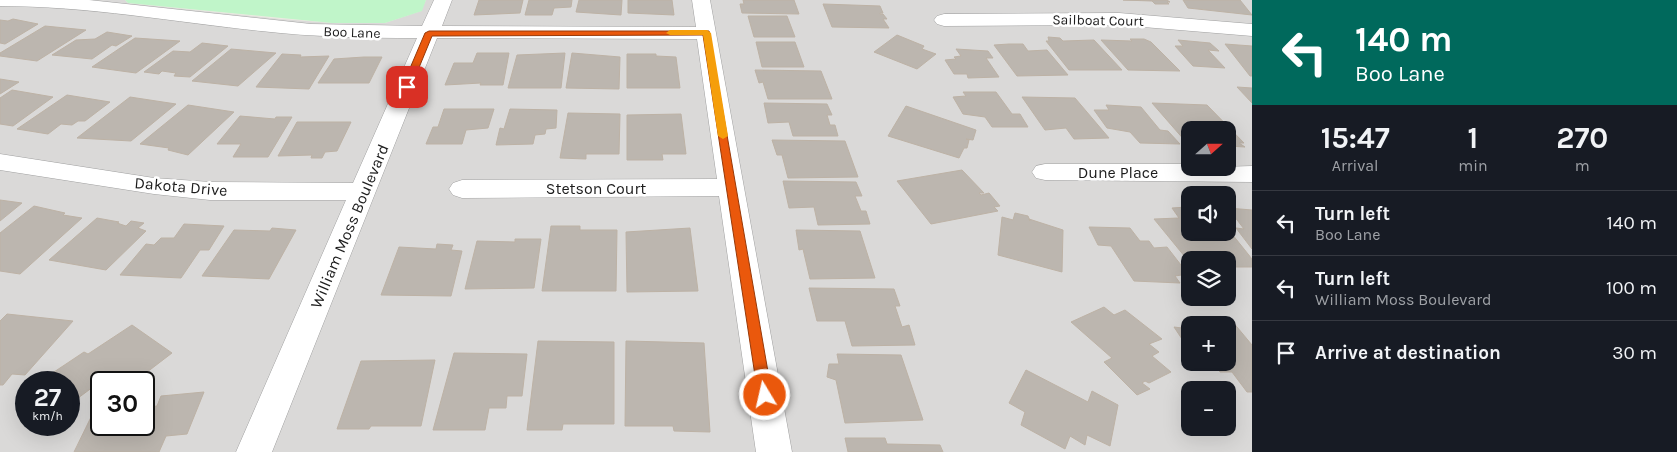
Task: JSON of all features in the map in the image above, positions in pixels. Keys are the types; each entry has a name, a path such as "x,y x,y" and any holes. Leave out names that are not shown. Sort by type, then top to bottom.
{"street":[{"name":"William Moss Boulevard","path":"254,452 443,0"},
{"path":"702,0 774,452"},
{"name":"Boo Lane","path":"0,1 94,3 290,29 336,32 707,33"},
{"name":"Sailboat Court","path":"944,20 1119,19 1252,30"},
{"name":"Dakota Drive","path":"0,162 154,186 210,191 363,192"},
{"name":"Dune Place","path":"1044,172 1252,174"},
{"name":"Stetson Court","path":"462,189 731,187"}],"shaded area":[{"path":"0,0 125,0 128,3 280,19 332,23 385,23 421,11 426,0 1252,0 1252,452 0,452"}],"green space":[{"path":"125,0 426,0 422,11 385,23 332,23 128,3"}],"building":[{"path":"479,0 523,0 520,13 474,15"},
{"path":"529,0 572,0 571,7 554,8 552,15 525,15"},
{"path":"579,0 622,0 621,15 576,12"},
{"path":"628,0 672,0 674,15 628,13"},
{"path":"743,0 794,0 799,14 742,13 740,4 744,4"},
{"path":"1123,0 1167,0 1170,2 1167,2 1169,4 1155,4 1152,1"},
{"path":"1183,0 1240,0 1252,15 1188,8"},
{"path":"823,4 880,6 883,13 880,14 883,14 887,19 883,19 889,28 832,27"},
{"path":"748,16 787,16 795,37 754,37"},
{"path":"13,19 38,24 5,44 0,43 0,20 8,21"},
{"path":"45,26 86,30 37,61 0,56 0,53"},
{"path":"107,32 132,36 116,46 112,45 92,59 52,55 76,40 95,39"},
{"path":"897,35 924,46 922,49 936,54 917,69 874,52"},
{"path":"1048,37 1060,38 1063,41 1094,40 1122,70 1069,70 1046,41 1049,41"},
{"path":"135,38 180,41 136,73 92,67"},
{"path":"1130,39 1144,39 1151,42 1180,71 1128,70 1101,40 1132,41"},
{"path":"1178,40 1210,43 1219,51 1208,50 1225,68 1193,66 1175,46 1183,46"},
{"path":"756,42 795,42 804,67 762,67"},
{"path":"202,43 228,46 190,77 174,76 176,73 162,71 159,74 144,72 173,51 190,52"},
{"path":"1023,44 1028,51 1047,50 1068,75 1017,76 994,45"},
{"path":"1225,44 1252,46 1252,76 1250,76"},
{"path":"231,49 276,53 238,86 192,81"},
{"path":"956,49 988,51 993,58 986,58 999,77 968,78 967,74 954,74 945,60 956,59 954,57 961,56"},
{"path":"477,53 509,53 503,85 480,85 481,83 445,85 454,63 473,63"},
{"path":"565,53 561,88 508,88 517,55"},
{"path":"572,53 620,57 619,89 566,88"},
{"path":"282,54 301,55 300,57 329,56 309,89 256,87"},
{"path":"627,54 656,54 656,56 676,57 680,88 627,88"},
{"path":"382,57 369,83 318,83 334,59"},
{"path":"755,70 821,71 832,99 768,99 763,82 759,83"},
{"path":"0,79 19,82 0,94"},
{"path":"1237,87 1252,88 1252,103"},
{"path":"12,90 53,97 13,126 0,124 0,98"},
{"path":"963,92 996,92 1012,114 1020,114 1028,127 992,127 985,117 963,114 953,97 966,96"},
{"path":"67,95 110,102 85,121 78,121 72,125 61,124 48,134 17,129"},
{"path":"130,97 176,104 131,141 77,138"},
{"path":"1022,97 1075,98 1109,138 1074,139 1066,128 1045,130"},
{"path":"764,103 827,104 832,115 827,115 830,125 835,125 838,136 793,136 789,122 768,123"},
{"path":"1152,103 1207,105 1223,121 1181,121 1181,136"},
{"path":"188,105 234,112 188,155 168,150 169,148 140,144"},
{"path":"1106,105 1141,107 1160,130 1168,131 1180,144 1140,143 1130,132 1107,128 1094,110 1109,110"},
{"path":"906,106 976,130 973,140 966,139 969,140 967,148 964,148 959,158 888,136"},
{"path":"444,109 494,109 488,128 466,130 462,144 426,144 433,127 438,127"},
{"path":"510,109 557,110 556,128 546,129 545,134 535,135 533,144 496,145 500,128 504,129"},
{"path":"568,113 620,114 619,154 586,154 586,159 560,158"},
{"path":"681,114 686,154 662,154 663,160 627,160 627,115"},
{"path":"240,116 275,119 276,117 292,117 268,157 233,157 241,144 217,144"},
{"path":"297,122 351,122 337,151 325,152 322,158 311,158 312,155 278,156"},
{"path":"1236,135 1244,143 1239,143 1245,147 1236,146"},
{"path":"772,140 845,141 858,177 788,178 782,155 777,155"},
{"path":"962,170 984,193 979,193 981,195 989,193 1000,206 994,207 998,211 931,224 897,181"},
{"path":"783,181 856,182 862,196 855,196 861,211 866,211 870,224 818,225 814,207 789,208"},
{"path":"0,200 22,203 0,221"},
{"path":"34,206 65,213 63,215 82,218 20,274 0,271 0,233"},
{"path":"1181,207 1181,241 1236,241 1236,239 1252,259 1252,267 1236,267 1236,251 1181,252 1154,219 1179,218 1172,208"},
{"path":"1236,209 1252,210 1252,249 1236,228 1244,229 1236,218"},
{"path":"1015,213 1028,216 1029,219 1063,230 1062,272 998,255 1002,217 1013,220"},
{"path":"97,218 119,222 117,223 126,226 131,221 144,223 138,228 146,231 106,270 49,260"},
{"path":"184,224 224,226 209,250 200,250 181,278 120,275 146,244 154,245 161,238 174,238"},
{"path":"551,226 580,226 580,230 617,230 616,291 542,291"},
{"path":"1089,227 1130,228 1140,241 1149,241 1154,248 1167,247 1181,265 1181,275 1175,276 1180,283 1134,281 1111,246 1098,245"},
{"path":"272,228 296,230 269,279 202,276 234,230 270,231"},
{"path":"690,228 698,291 627,292 626,232"},
{"path":"796,230 860,231 875,278 810,279 803,249 799,250"},
{"path":"515,239 541,239 534,288 465,289 477,241 515,242"},
{"path":"437,244 453,245 451,250 462,251 451,296 381,295 399,247 436,249"},
{"path":"809,288 894,289 900,306 895,306 902,327 909,325 915,345 852,346 845,321 817,321"},
{"path":"1104,307 1114,315 1125,310 1162,339 1149,344 1159,352 1152,356 1171,372 1149,383 1145,381 1142,383 1150,389 1137,395 1104,362 1112,358 1071,322"},
{"path":"7,314 73,321 29,371 15,371 15,374 12,374 3,385 0,385 0,321"},
{"path":"132,325 172,353 148,371 90,371 90,389 80,397 80,371 56,371 84,352 88,354"},
{"path":"1236,326 1252,345 1252,392 1247,392 1232,372 1220,372 1236,371"},
{"path":"1174,327 1181,328 1181,338"},
{"path":"538,341 614,342 614,424 563,424 562,430 527,430"},
{"path":"626,341 704,343 710,432 674,431 673,426 625,426"},
{"path":"454,353 527,354 522,396 507,396 506,408 489,408 485,430 433,430"},
{"path":"837,354 901,355 923,420 845,423 836,380 827,377 829,364 839,364"},
{"path":"435,360 421,426 371,426 369,429 337,429 361,361"},
{"path":"1026,370 1088,402 1092,391 1118,405 1110,446 1087,435 1085,445 1070,436 1065,449 1021,425 1025,412 1009,403"},
{"path":"204,392 187,434 166,436 159,452 74,452 90,419 90,436 155,436 155,406 157,406 161,396"},
{"path":"845,438 885,438 887,444 940,445 943,452 848,452"}],"slow traffic":[{"path":"670,33 707,33 723,136"}],"route":[{"path":"407,87 429,33 707,33 765,395"}]}
